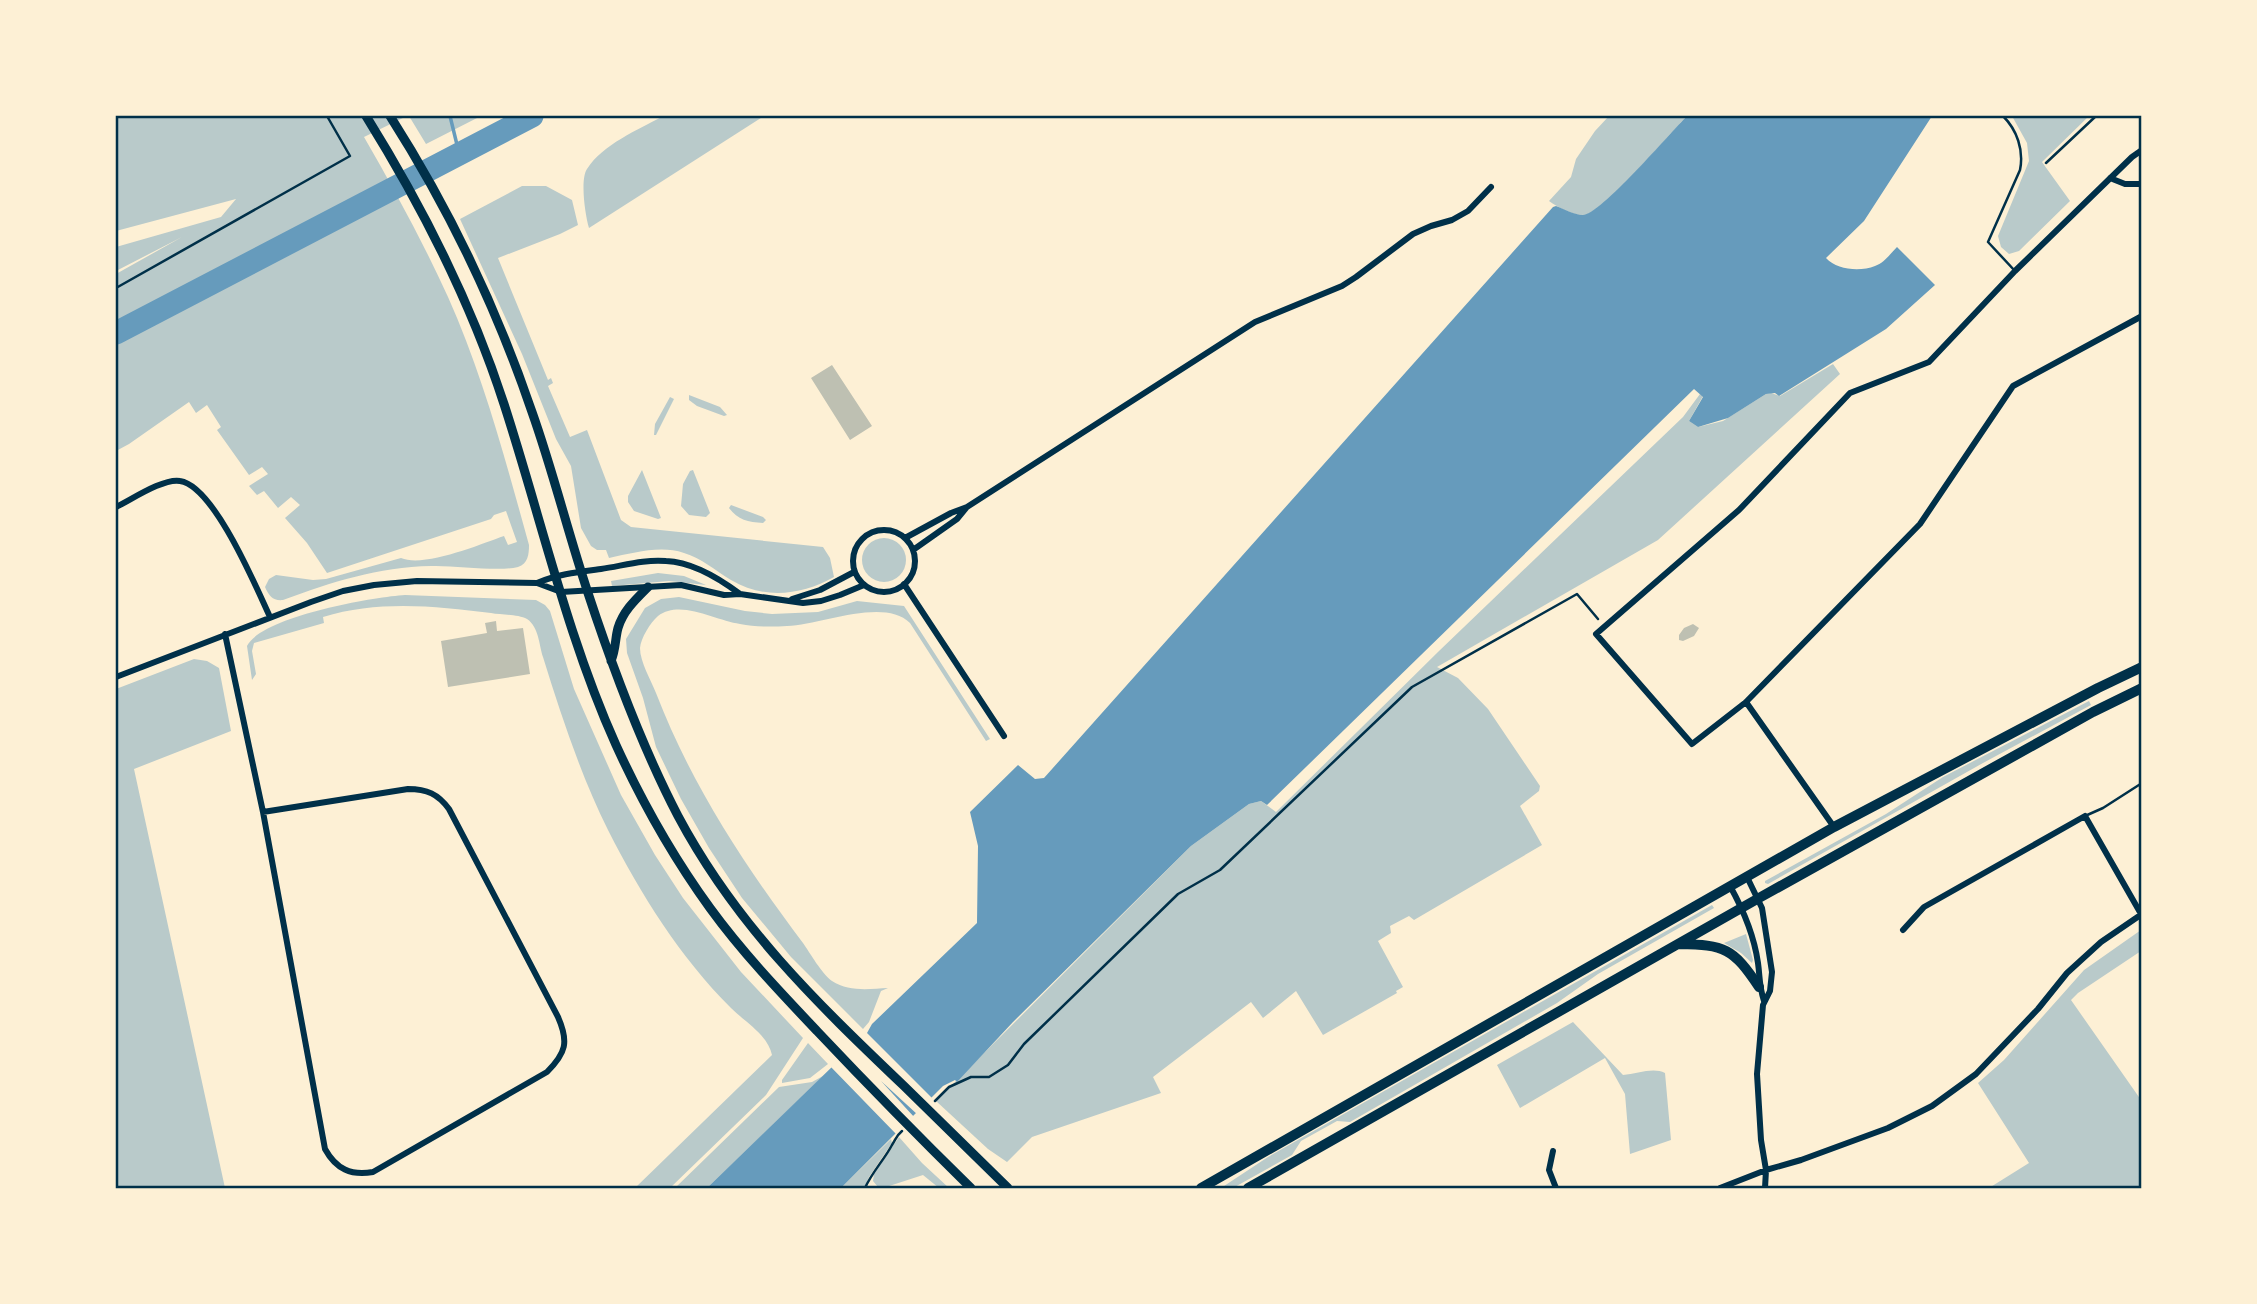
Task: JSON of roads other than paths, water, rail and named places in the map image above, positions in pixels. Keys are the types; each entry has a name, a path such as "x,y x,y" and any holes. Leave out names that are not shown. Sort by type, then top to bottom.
{"main road":[{"path":"366,116 394,160 451,270 503,402 583,662 616,745 654,821 711,909 743,950 837,1052 971,1188"},
{"path":"390,116 437,197 481,288 525,392 611,661 634,721 679,817 741,916 774,956 1008,1188"},
{"path":"611,661 617,648 618,629 626,610 648,587"},
{"path":"1201,1188 1834,827 2141,667"},
{"path":"1248,1188 1742,907 2092,712 2141,688"},
{"path":"1678,944 1704,944 1729,951 1741,961 1759,987"}],"street":[{"path":"2141,150 2015,271 1929,362 1850,393 1739,510 1596,634 1692,744 1746,702 1920,524 2013,386 2141,316"},
{"path":"2110,178 2125,184 2141,184"},
{"path":"905,538 967,507 1255,321 1342,286 1413,234 1468,211 1491,187"},
{"path":"116,507 173,481 184,482 200,491 242,556 270,617"},
{"path":"913,550 957,519 967,507"},
{"path":"888,530 905,538 913,550 914,569 904,584 895,590 873,590 864,585 854,572 852,563 856,546 870,533 888,530"},
{"path":"537,583 556,575 645,561 666,561 695,568 727,584 740,594"},
{"path":"791,600 820,590 854,572"},
{"path":"116,677 270,617 343,592 393,583 537,583 561,592 681,585 724,595 740,594 803,603 821,601 864,585"},
{"path":"904,584 1004,736"},
{"path":"225,634 263,812 325,1149 330,1158 338,1166 355,1173 373,1172 547,1072 558,1061 565,1046 565,1032 442,800 420,789 408,789 263,812"},
{"path":"1746,702 1834,827"},
{"path":"1720,1188 1888,1128 1909,1119 1950,1094 1995,1055 2067,973 2101,942 2141,914 2085,816 1924,907 1903,930"},
{"path":"1747,877 1759,898 1767,928 1772,972 1770,990 1764,1000 1757,1074 1757,1098 1766,1170 1765,1188"},
{"path":"1730,886 1750,928 1759,965 1759,987 1764,1000"},
{"path":"1553,1152 1549,1170 1556,1188"}],"lane":[{"path":"2003,116 2017,137 2022,158 2020,170 1988,242 2015,271"},
{"path":"2046,163 2096,116"},
{"path":"2085,816 2103,808 2141,783"}],"water":[{"path":"1687,116 1932,116 1864,221 1826,258 1842,267 1863,269 1881,263 1897,247 1935,285 1886,329 1779,396 1775,393 1766,394 1728,418 1698,427 1689,421 1703,397 1694,389 1267,805 1261,801 1249,804 1191,846 1013,1022 957,1082 955,1080 943,1086 841,1188 707,1188 977,923 978,846 970,812 1018,765 1035,779 1044,778 1553,207 1580,215 1592,211 1635,172"}],"waterway":[{"path":"450,116 459,153"},
{"path":"116,333 532,116"}]}
